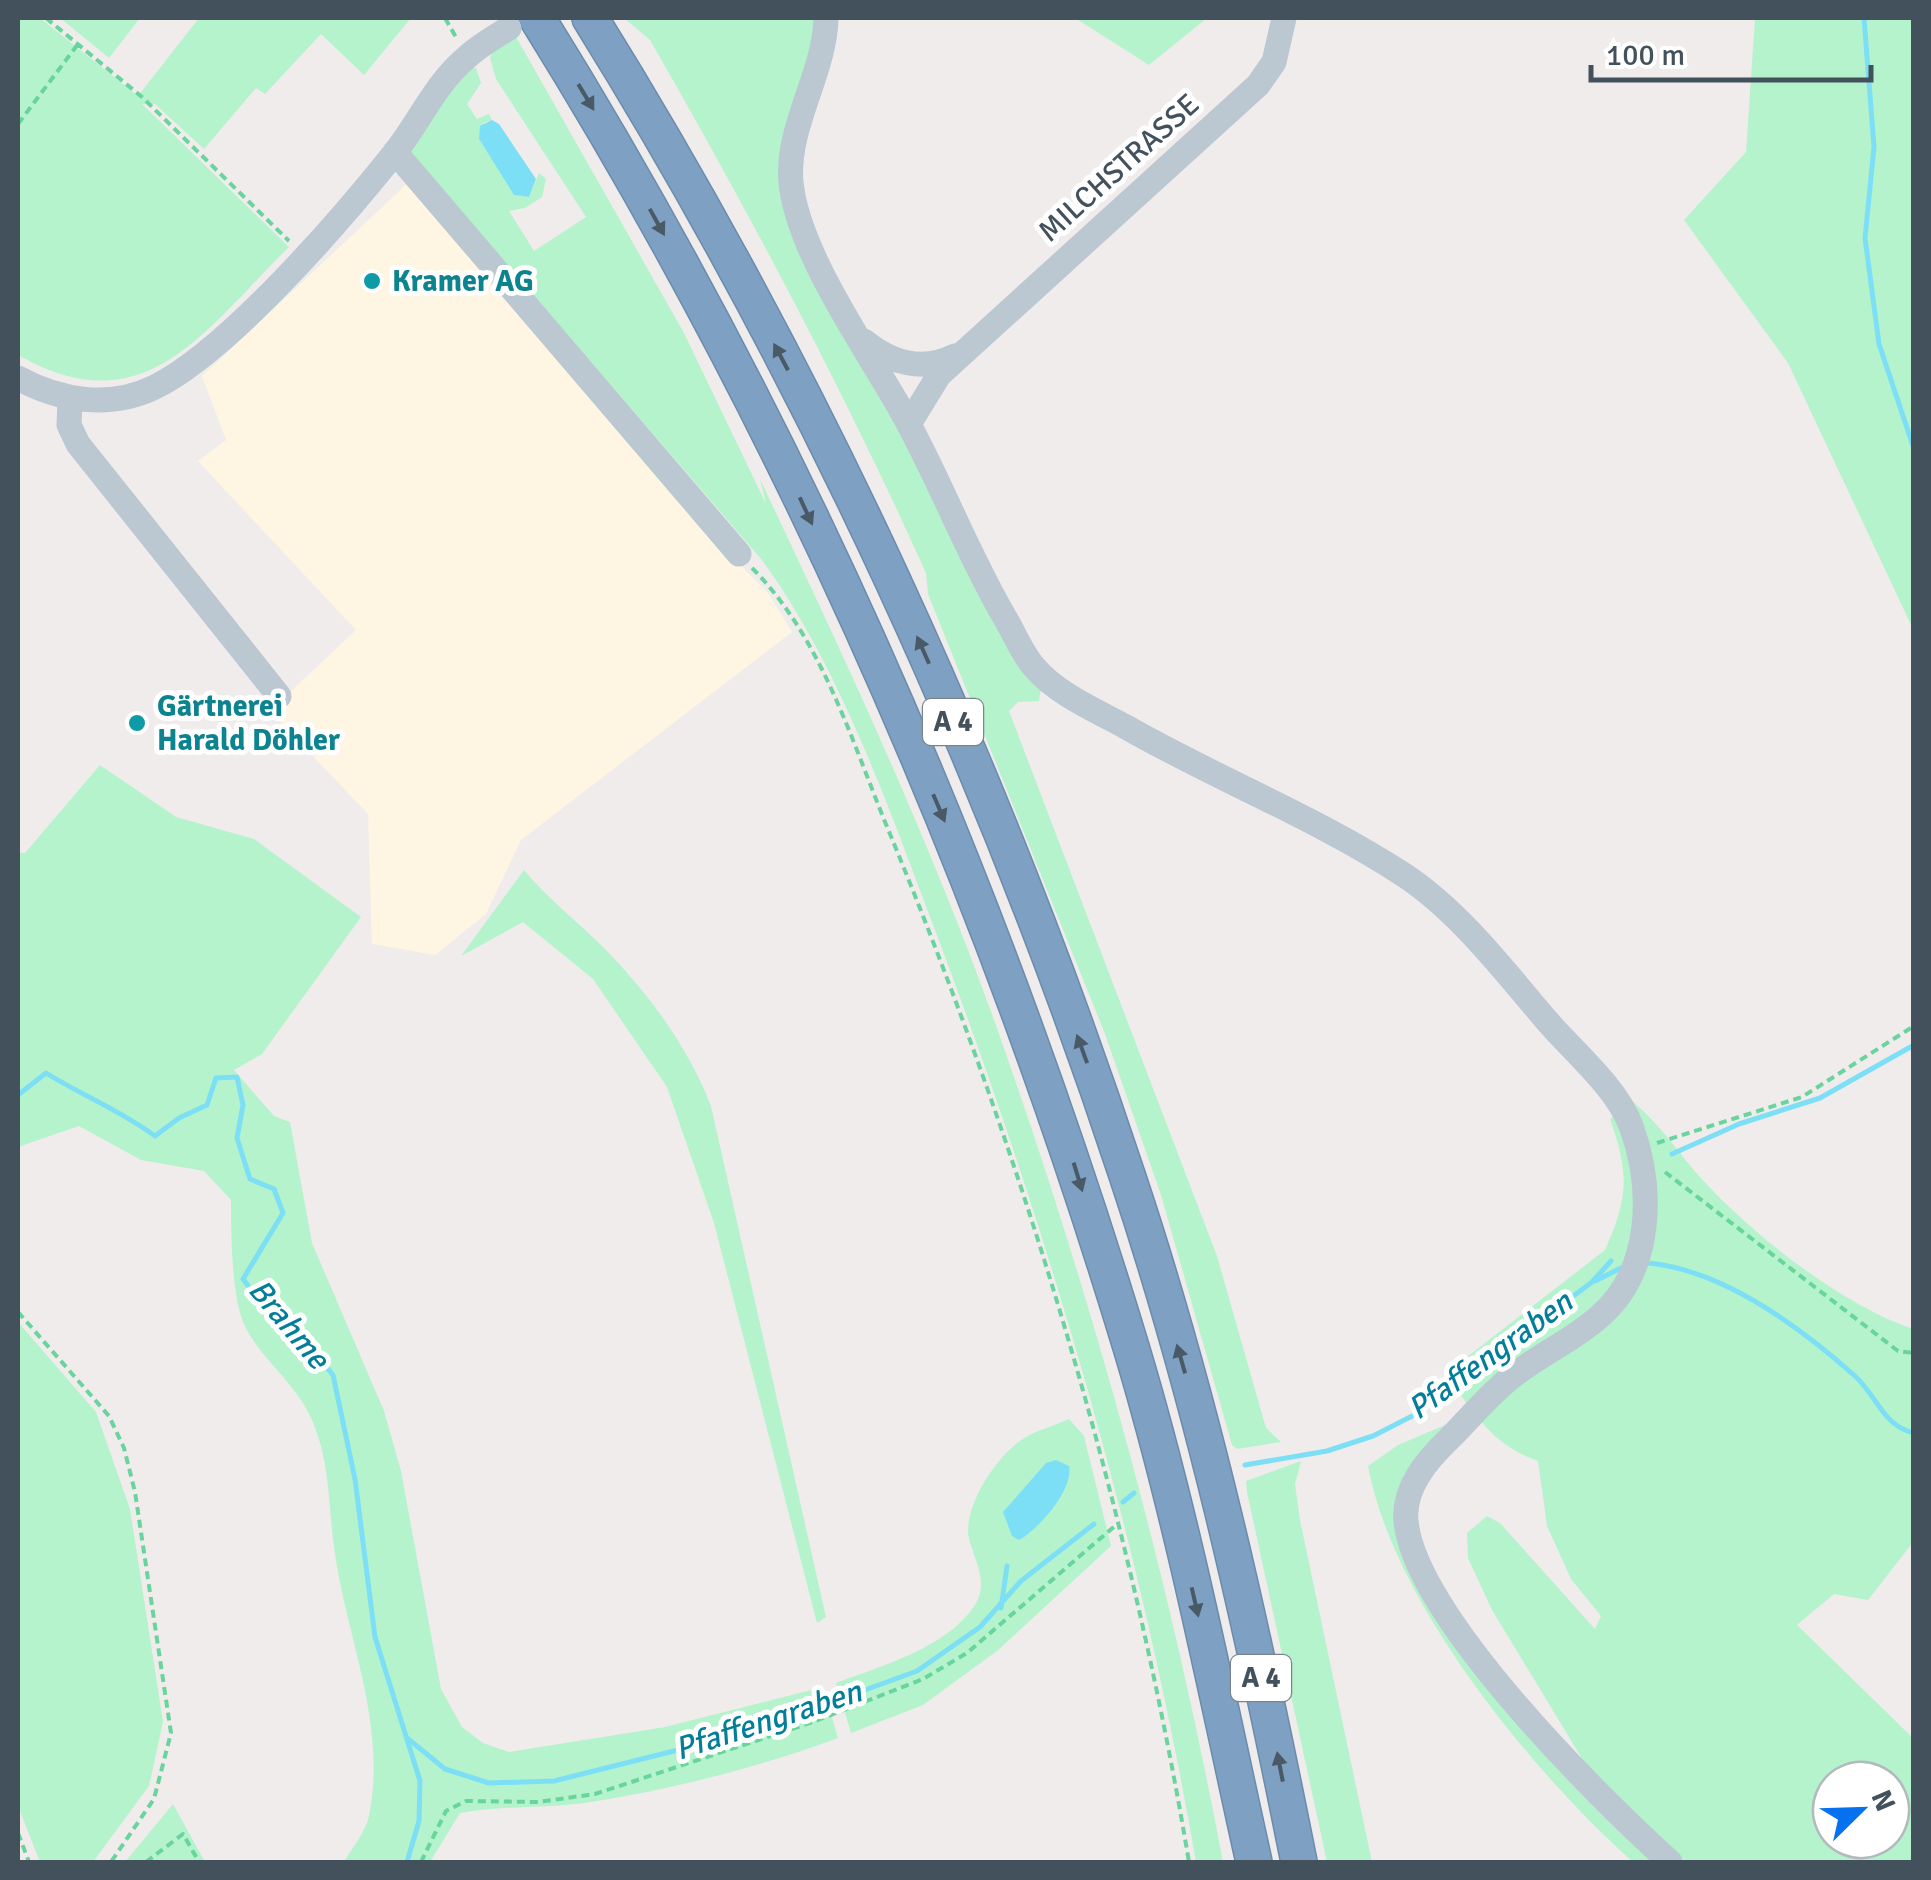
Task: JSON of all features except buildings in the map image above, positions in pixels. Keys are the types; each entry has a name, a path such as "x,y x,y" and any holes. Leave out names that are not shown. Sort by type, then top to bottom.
{"highway":[{"name":"A 4","path":"523,22 562,57 758,407 878,664 984,914 1065,1137 1164,1464 1254,1862"},
{"name":"A 4","path":"595,25 792,378 924,652 996,822 1128,1177 1219,1495 1299,1862"}],"street":[{"path":"826,18 826,46 790,176 810,248 909,424 984,582 1036,669 1074,698 1208,774 1408,878 1460,924 1628,1117 1641,1156 1641,1251 1620,1295 1600,1317 1509,1379 1427,1461 1408,1498 1406,1520 1412,1546 1445,1610 1523,1714 1594,1794 1670,1862"},
{"name":"MILCHSTRASSE","path":"909,424 926,391 969,349 1258,85 1274,62 1284,18"},
{"path":"18,378 70,400 122,398 153,388 184,370 300,260 395,152 436,89 467,56 523,22"},
{"path":"395,152 739,554"},
{"name":"MILCHSTRASSE","path":"861,339 880,354 910,364 937,365 969,349"},
{"path":"70,400 68,426 78,444 278,696"}],"path":[{"path":"46,18 222,172 274,223 300,260"},
{"path":"18,124 78,44"},
{"path":"739,554 782,597 812,649 945,968 1027,1202 1116,1525 1170,1750 1189,1862"},
{"path":"1641,1156 1802,1097 1914,1026"},
{"path":"1641,1156 1671,1174 1898,1351 1914,1352"},
{"path":"18,1312 109,1416 124,1448 136,1492 171,1733 154,1799 111,1862"},
{"path":"421,1862 446,1811 466,1800 538,1802 595,1794 813,1722 923,1679 989,1635 1116,1525"},
{"path":"18,1832 29,1862"},
{"path":"146,1862 182,1834 199,1862"}],"shaded area":[{"path":"410,181 717,541 768,593 792,632 521,840 486,914 435,955 372,944 368,814 270,711 356,630 198,461 226,440 202,376"}],"green space":[{"path":"18,18 40,18 138,96 199,18 411,18 364,75 321,34 265,94 256,88 204,149 155,104 142,104 289,247 200,337 170,359 138,375 102,381 63,375 18,355"},
{"path":"60,18 140,18 109,58"},
{"path":"624,18 818,18 783,196 1041,689 1039,701 1018,702 1009,711 1217,1256 1266,1428 1281,1442 1237,1449 1232,1445 1161,1195 1105,1034 928,594 926,573 829,369 724,171 650,40"},
{"path":"1075,18 1207,18 1149,65"},
{"path":"1755,18 1913,18 1913,629 1788,363 1684,220 1746,152"},
{"path":"515,35 684,333 766,504 760,479 922,835 980,980 1072,1253 1130,1454 1181,1658 1223,1862 1196,1862 1148,1624 1088,1390 1053,1273 977,1044 880,786 839,692 816,646 762,560 406,148 469,67 476,68 481,83 467,104 477,119 489,114 492,120 484,123 479,139 515,195 529,197 539,173 546,179 542,197 525,208 509,211 534,251 586,217 496,79 490,58 494,48"},
{"path":"100,765 176,817 254,839 361,917 262,1054 234,1070 274,1116 290,1122 312,1243 384,1411 401,1471 441,1689 462,1727 483,1743 509,1752 665,1727 823,1687 838,1738 748,1767 652,1791 575,1804 460,1813 430,1862 344,1862 369,1816 373,1782 370,1716 335,1554 323,1453 306,1407 253,1340 241,1316 233,1266 231,1200 204,1171 141,1160 79,1126 18,1147 18,853 25,853"},
{"path":"524,870 635,982 679,1042 711,1106 826,1617 817,1623 714,1223 667,1087 593,979 523,922 461,956"},
{"path":"1631,1100 1713,1191 1765,1239 1854,1302 1913,1329 1914,1541 1868,1600 1834,1594 1797,1625 1913,1738 1913,1862 1686,1862 1595,1780 1492,1610 1468,1558 1467,1533 1487,1516 1500,1523 1595,1629 1601,1616 1571,1579 1547,1526 1538,1461 1495,1436 1445,1374 1605,1250 1622,1199 1621,1154 1610,1119"},
{"path":"18,1322 96,1412 130,1509 163,1722 149,1786 93,1862 40,1862 18,1806"},
{"path":"1069,1419 1084,1436 1111,1546 997,1651 923,1705 851,1733 836,1683 912,1654 963,1620 975,1605 981,1588 968,1527 982,1485 1000,1459 1020,1441"},
{"path":"1457,1420 1413,1467 1398,1496 1396,1513 1404,1560 1658,1862 1633,1862 1552,1781 1472,1681 1406,1572 1382,1518 1368,1466 1398,1445"},
{"path":"1301,1461 1295,1484 1300,1520 1372,1862 1327,1862 1247,1492 1246,1481"},
{"path":"173,1804 205,1862 125,1862"}],"water":[{"path":"492,120 499,124 536,179 529,197 514,195 479,139 480,126"},
{"path":"1056,1460 1069,1466 1061,1497 1045,1518 1019,1540 1012,1536 1003,1512 1046,1463"}],"waterway":[{"path":"1864,18 1874,147 1865,238 1879,344 1914,449"},
{"name":"Pfaffengraben","path":"1672,1154 1739,1124 1820,1098 1914,1045"},
{"name":"Brahme","path":"18,1095 46,1073 155,1136 179,1118 207,1105 216,1078 237,1077 243,1105 237,1138 250,1179 274,1189 283,1213 243,1279 258,1299 296,1329 333,1375 355,1479 375,1637 420,1781 419,1821 407,1862"},
{"name":"Pfaffengraben","path":"1245,1465 1327,1451 1373,1436 1420,1412 1592,1282 1611,1261"},
{"path":"1648,1263 1704,1277 1759,1304 1833,1357 1863,1384 1895,1424 1914,1433"},
{"path":"1595,1281 1621,1268"},
{"name":"Pfaffengraben","path":"1123,1502 1134,1493"},
{"name":"Pfaffengraben","path":"407,1738 445,1769 489,1783 554,1781 750,1732 917,1671 980,1627 1021,1581 1094,1524"},
{"path":"1001,1608 1007,1566"}],"place":[{"name":"Kramer AG","path":"372,281"},
{"name":"Gärtnerei Harald Döhler","path":"137,723"}]}
